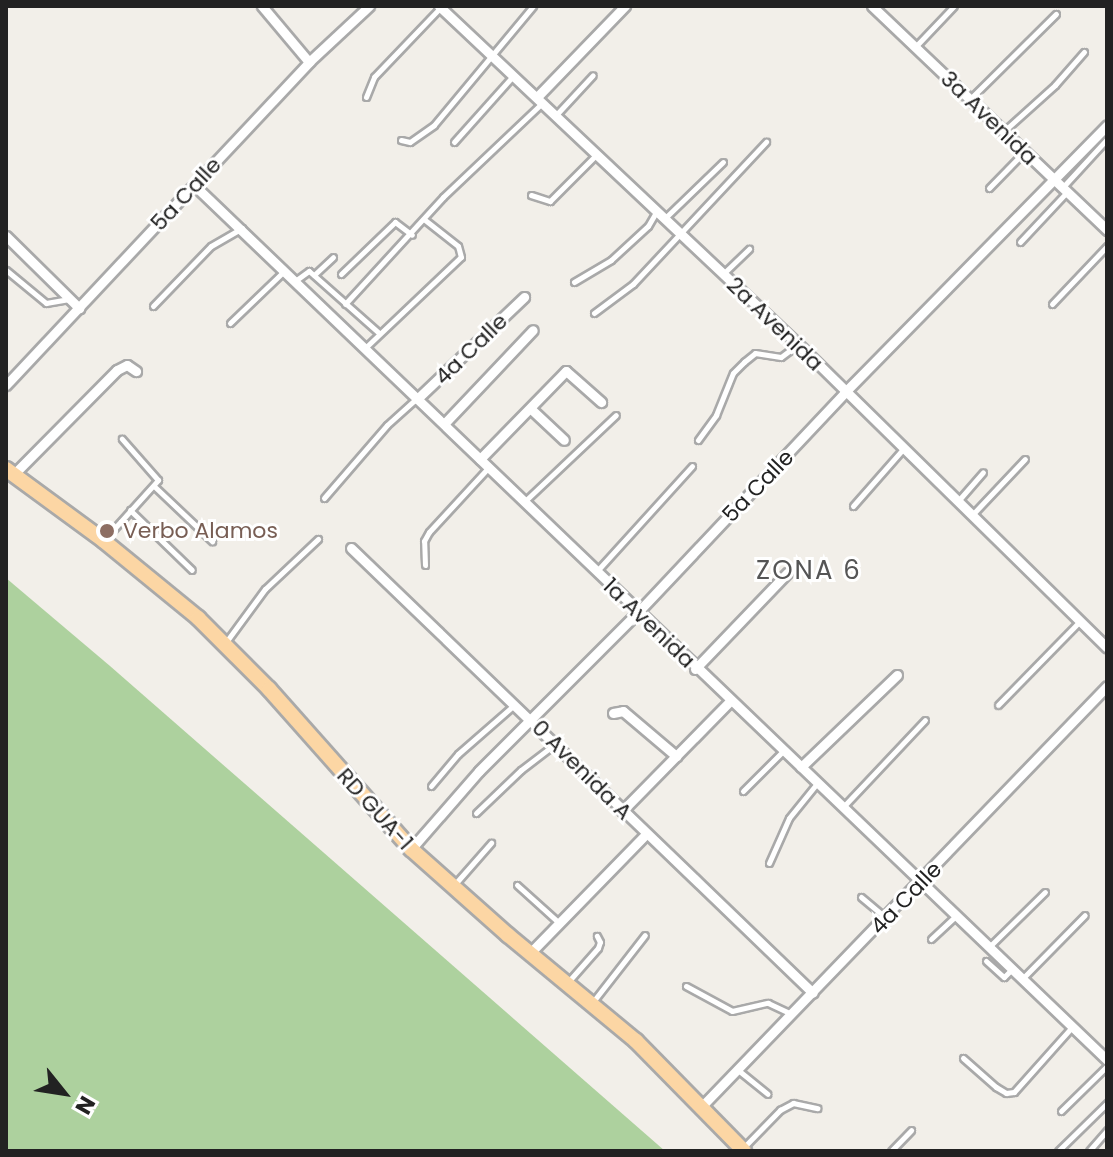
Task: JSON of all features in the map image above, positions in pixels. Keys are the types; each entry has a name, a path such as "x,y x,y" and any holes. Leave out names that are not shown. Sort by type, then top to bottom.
{"main road":[{"name":"RD GUA-1","path":"10,471 104,541 225,644 411,849 452,888 636,1041 743,1150"}],"street":[{"path":"262,6 309,62"},
{"name":"5a Calle","path":"6,385 309,62 369,6"},
{"path":"540,100 625,6"},
{"name":"3a Avenida","path":"872,6 1107,230"},
{"name":"2a Avenida","path":"440,7 798,344 1107,648"},
{"name":"5a Calle","path":"411,849 531,719 638,612 845,392 1061,187 1107,125"},
{"name":"1a Avenida","path":"194,185 242,228 695,669 923,880 1107,1060"},
{"path":"6,236 79,308"},
{"name":"4a Calle","path":"417,399 524,297"},
{"path":"444,424 533,330"},
{"path":"10,471 117,370 127,365 136,371"},
{"path":"480,459 569,371 601,402"},
{"path":"531,409 564,440"},
{"name":"0 Avenida A","path":"351,548 813,993"},
{"path":"695,669 787,573"},
{"path":"801,767 897,675"},
{"name":"4a Calle","path":"702,1106 1107,686"},
{"path":"622,811 730,701"},
{"path":"613,713 623,711 676,756"},
{"path":"530,953 646,834"}],"lane":[{"path":"401,140 410,142 434,125 494,57 533,6"},
{"path":"915,47 954,6"},
{"path":"366,97 374,77 440,7"},
{"path":"970,99 1056,14"},
{"path":"1004,131 1055,85 1084,52"},
{"path":"556,115 593,75"},
{"path":"454,142 514,76"},
{"path":"345,304 412,235 443,197 540,100"},
{"path":"1020,242 1061,187 1107,139"},
{"path":"594,313 633,284 766,142"},
{"path":"989,188 1025,151"},
{"path":"531,195 550,201 597,154"},
{"path":"574,282 611,260 723,162"},
{"path":"365,349 461,257 458,246 425,220"},
{"path":"341,274 395,222 412,235"},
{"path":"153,306 211,246 242,228"},
{"path":"1052,304 1107,246"},
{"path":"722,274 749,249"},
{"path":"314,275 333,257"},
{"path":"6,270 46,303 69,298"},
{"path":"295,281 306,270 379,333"},
{"path":"230,323 284,271"},
{"path":"698,440 716,415 733,373 744,362 755,353 781,357 798,344"},
{"path":"324,498 387,425 417,399"},
{"path":"524,502 616,415"},
{"path":"104,541 155,487 157,476 122,439"},
{"path":"853,506 903,448"},
{"path":"971,515 1025,459"},
{"path":"596,572 692,466"},
{"path":"425,565 424,541 429,532 488,468"},
{"path":"958,502 983,472"},
{"path":"155,487 212,541"},
{"path":"130,510 192,570"},
{"path":"225,644 265,589 318,539"},
{"path":"998,705 1080,621"},
{"path":"431,786 458,754 515,704"},
{"path":"844,806 925,720"},
{"path":"476,813 521,770 556,743"},
{"path":"743,791 783,750"},
{"path":"769,863 789,818 819,782"},
{"path":"452,888 491,843"},
{"path":"517,885 560,924"},
{"path":"990,946 1045,892"},
{"path":"861,897 886,918"},
{"path":"931,939 958,915"},
{"path":"1023,978 1085,915"},
{"path":"591,1003 645,935"},
{"path":"567,983 598,948 600,942 597,936"},
{"path":"986,961 1004,977 1013,968"},
{"path":"686,986 732,1011 768,1003 793,1014"},
{"path":"963,1058 996,1087 1006,1093 1014,1092 1073,1027"},
{"path":"1061,1111 1107,1066"},
{"path":"738,1070 768,1094"},
{"path":"743,1150 780,1110 793,1103 817,1108"},
{"path":"1058,1151 1107,1103"},
{"path":"891,1151 911,1130"},
{"path":"1089,1151 1107,1130"}],"green space":[{"path":"6,578 110,666 665,1151 6,1151"}],"place":[{"name":"Verbo Alamos","path":"107,531"}],"district":[{"name":"ZONA 6","path":"809,571"}]}
